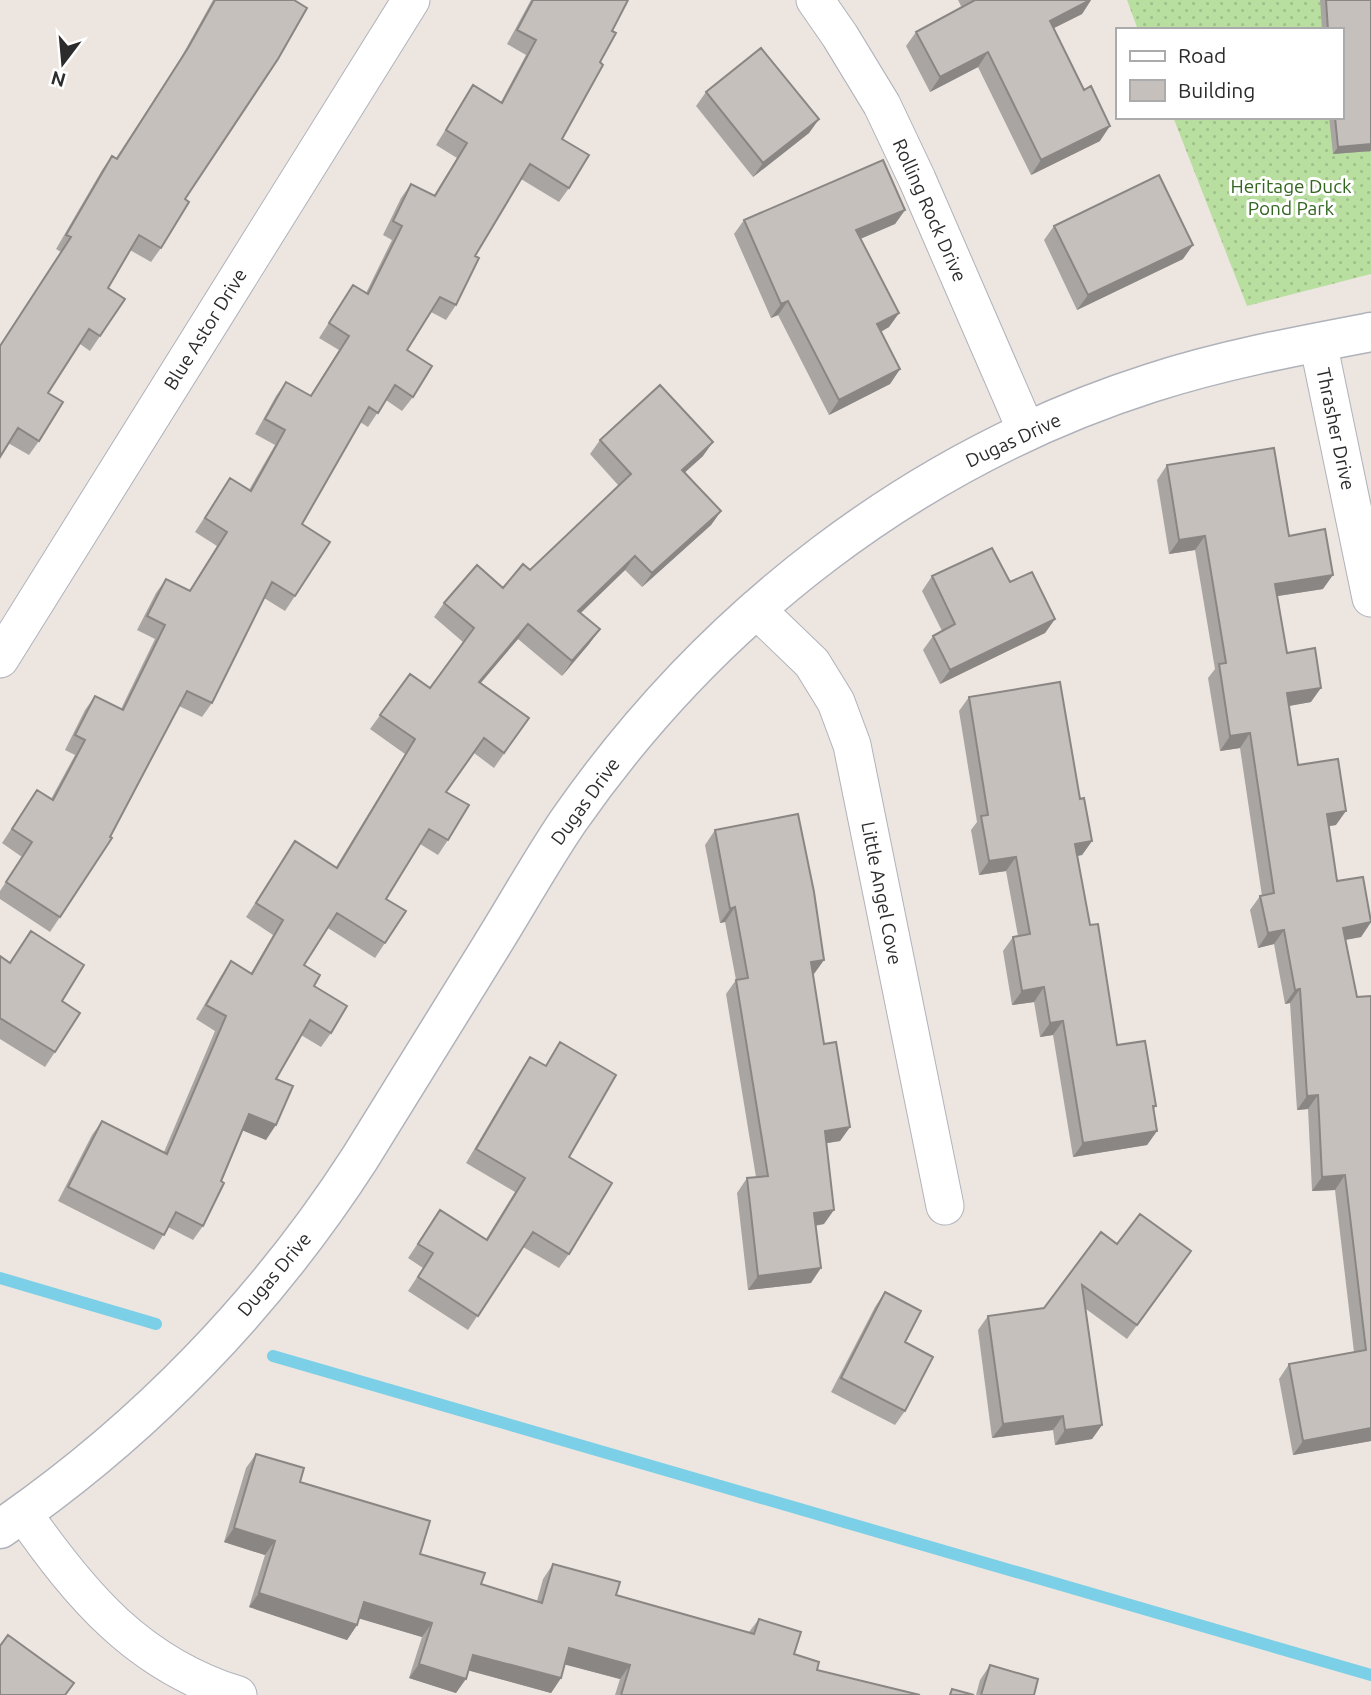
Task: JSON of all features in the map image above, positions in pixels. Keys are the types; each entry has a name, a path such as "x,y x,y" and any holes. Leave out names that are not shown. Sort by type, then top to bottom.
{"street":[{"name":"Blue Astor Drive","path":"0,659 411,0"},
{"name":"Rolling Rock Drive","path":"815,0 882,105 1026,430"},
{"name":"Dugas Drive","path":"11,1521 153,1407 201,1359 286,1261 327,1209 347,1178 569,820 683,678 756,609 806,566 899,500 1026,430 1150,383 1202,368 1371,332"},
{"name":"Thrasher Drive","path":"1318,342 1371,598"},
{"name":"Little Angel Cove","path":"756,609 812,663 836,702 852,746 945,1206"},
{"path":"11,1521 125,1635 186,1675 238,1695"}],"green space":[{"name":"Heritage Duck Pond Park","path":"1127,0 1371,0 1371,274 1247,306 1174,119 1343,119 1343,28 1137,28"}],"building":[{"path":"215,0 294,0 307,8 278,59 185,199 189,202 161,248 139,235 108,288 125,299 100,336 89,329 48,393 63,402 39,441 18,428 0,457 0,346 71,237 66,235 112,156 117,159 188,48"},
{"path":"533,0 628,0 612,31 616,33 600,62 603,65 562,139 589,155 569,188 530,164 475,256 479,258 456,305 440,297 407,350 432,366 413,397 395,385 378,413 369,407 302,524 330,542 295,596 272,582 212,703 187,691 110,837 112,838 60,917 6,882 32,842 12,829 37,790 53,800 85,740 75,735 95,696 123,710 165,625 147,616 166,579 190,591 227,532 205,518 230,478 251,491 285,430 265,419 286,382 311,396 349,336 329,323 353,285 368,294 402,226 393,221 411,184 435,196 467,143 446,130 473,85 502,103 536,40 517,30"},
{"path":"975,0 1090,0 1050,21 1084,90 1091,86 1110,126 1041,160 988,52 940,77 916,32"},
{"path":"1326,0 1371,0 1371,144 1338,147 1335,119 1343,119 1343,28 1328,28"},
{"path":"761,48 819,119 763,163 706,92"},
{"path":"883,160 905,210 856,230 899,313 877,324 900,369 839,400 788,301 781,304 744,220"},
{"path":"1159,175 1193,245 1088,295 1054,226"},
{"path":"660,385 713,442 682,470 721,511 652,573 635,556 578,611 600,629 572,661 528,624 479,682 529,718 504,753 484,738 446,792 469,805 448,840 429,829 386,899 406,911 385,943 337,913 304,965 320,975 314,986 347,1006 331,1033 310,1020 276,1079 293,1086 276,1125 249,1114 221,1181 224,1183 203,1226 176,1212 164,1235 68,1187 102,1121 167,1154 226,1016 206,1005 231,961 252,974 283,920 256,903 295,841 337,868 415,739 380,715 410,674 430,688 474,628 444,603 477,565 503,588 523,564 530,570 631,474 600,440"},
{"path":"1274,448 1289,536 1325,529 1333,575 1275,584 1287,653 1315,648 1321,688 1287,693 1298,765 1338,759 1346,811 1327,814 1337,881 1363,877 1371,922 1343,928 1357,997 1371,996 1371,1428 1303,1441 1289,1364 1366,1350 1345,1175 1322,1177 1318,1095 1307,1096 1300,989 1295,990 1284,930 1268,933 1260,896 1274,893 1250,733 1230,736 1219,664 1226,663 1205,536 1179,540 1167,465"},
{"path":"992,548 1010,582 1032,572 1055,619 950,670 933,636 955,624 932,576"},
{"path":"1060,682 1080,799 1084,798 1092,841 1075,844 1090,925 1098,924 1117,1045 1145,1041 1156,1106 1153,1106 1157,1131 1083,1143 1063,1021 1050,1023 1044,987 1022,991 1013,937 1030,934 1016,857 989,861 981,816 988,815 969,697"},
{"path":"798,814 824,960 811,962 824,1044 836,1042 850,1127 825,1131 834,1210 814,1213 821,1268 758,1276 747,1178 768,1176 736,980 748,978 735,907 730,909 715,830"},
{"path":"31,931 84,965 62,1001 80,1013 55,1052 0,1018 0,956 10,963"},
{"path":"560,1042 616,1075 569,1157 612,1183 569,1254 533,1232 478,1316 418,1277 433,1253 418,1244 440,1210 487,1240 525,1178 476,1149 530,1057 546,1066"},
{"path":"1140,1214 1191,1251 1137,1325 1082,1285 1102,1425 1065,1430 1063,1416 1003,1424 988,1316 1044,1308 1101,1232 1117,1244"},
{"path":"885,1292 921,1311 905,1342 933,1357 905,1411 841,1378"},
{"path":"256,1454 304,1468 300,1482 430,1521 420,1554 485,1573 481,1584 542,1603 553,1564 620,1582 616,1595 754,1634 759,1619 801,1632 794,1654 819,1662 817,1670 920,1695 621,1695 630,1665 569,1648 561,1678 473,1655 466,1679 419,1664 432,1623 364,1602 357,1625 259,1593 275,1541 234,1528"},
{"path":"8,1635 74,1683 65,1695 0,1695 0,1646"},
{"path":"990,1665 1038,1679 1034,1695 981,1695"},
{"path":"952,1689 974,1695 950,1695"}],"waterway":[{"path":"0,1278 156,1324"},
{"path":"273,1356 1371,1675"}]}
